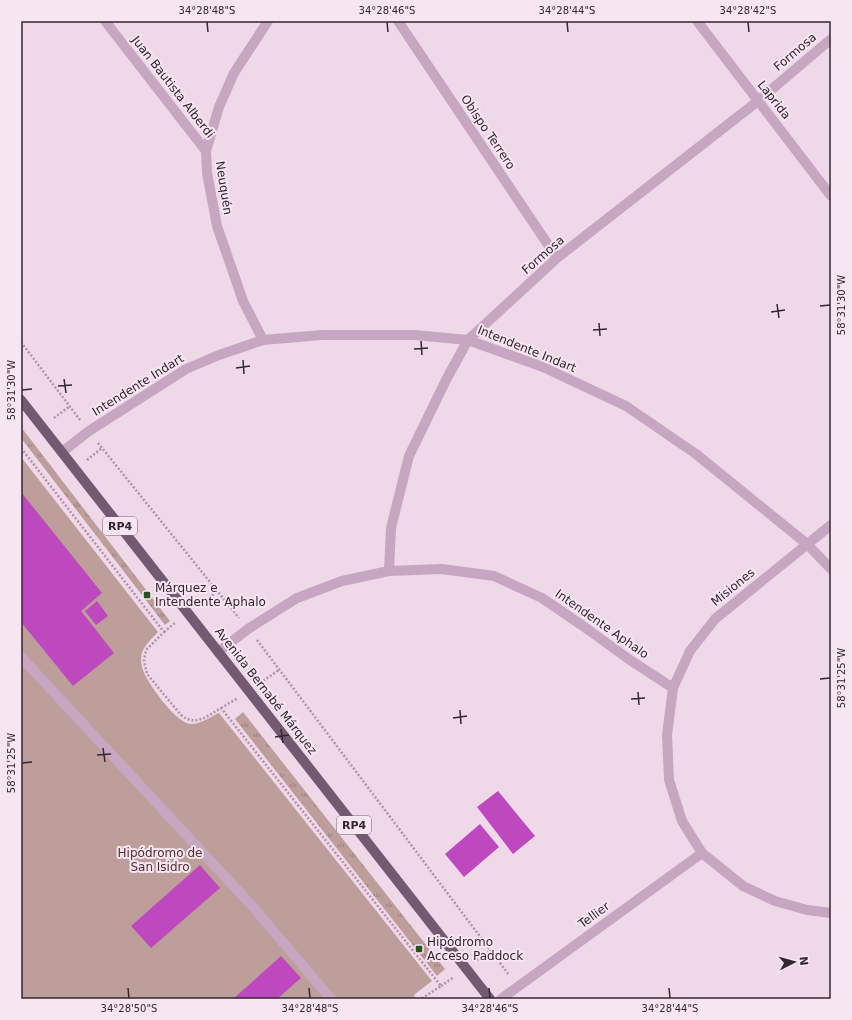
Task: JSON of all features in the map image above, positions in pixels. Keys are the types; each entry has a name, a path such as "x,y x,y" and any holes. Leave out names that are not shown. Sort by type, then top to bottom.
{"main road":[{"name":"Avenida Bernabé Márquez","path":"21,400 490,999"}],"street":[{"name":"Juan Bautista Alberdi","path":"105,21 206,151"},
{"name":"Neuquén","path":"263,340 244,301 217,226 207,173 206,151 220,107 234,73 268,21"},
{"name":"Obispo Terrero","path":"398,21 557,258"},
{"name":"Laprida","path":"697,21 831,196"},
{"name":"Formosa","path":"389,571 391,528 409,456 447,378 468,340 557,258 758,101 831,39"},
{"name":"Intendente Indart","path":"62,452 89,431 186,369 219,355 263,340 322,335 415,335 468,340 543,367 626,406 696,454 807,544 831,569"},
{"name":"Misiones","path":"673,688 690,651 715,618 831,525"},
{"name":"Intendente Aphalo","path":"218,652 248,629 297,598 342,581 389,571 442,569 494,576 542,598 630,660 673,688"},
{"path":"21,657 254,908 331,999"},
{"path":"673,688 666,734 669,780 682,821 702,853 743,886 769,898 807,910 831,913"},
{"name":"Tellier","path":"501,999 702,853"}],"path":[{"path":"21,342 102,448 248,629 518,987"},
{"path":"42,426 70,406"},
{"path":"21,448 164,632 146,650 144,661 147,674 181,715 187,720 191,721 202,719 221,708 441,986 421,999"},
{"path":"75,469 102,448"}],"green space":[{"path":"21,427 170,621 165,625 21,438"},
{"name":"Hipódromo de San Isidro","path":"21,457 158,632 144,648 141,655 141,660 145,675 158,696 179,718 191,724 198,723 219,713 432,981 415,994 414,999 21,999"},
{"path":"243,712 445,969 437,976 235,719"}],"building":[{"path":"21,492 102,593 81,611 114,653 73,686 21,622"},
{"path":"97,601 108,616 96,625 85,611"},
{"path":"498,791 535,836 513,854 477,807"},
{"path":"480,824 499,847 464,877 445,854"},
{"path":"200,865 220,888 151,948 131,926"},
{"path":"281,956 301,978 277,999 233,999"}],"place":[{"name":"Márquez e Intendente Aphalo","path":"147,595"},
{"name":"Hipódromo Acceso Paddock","path":"419,949"}]}
